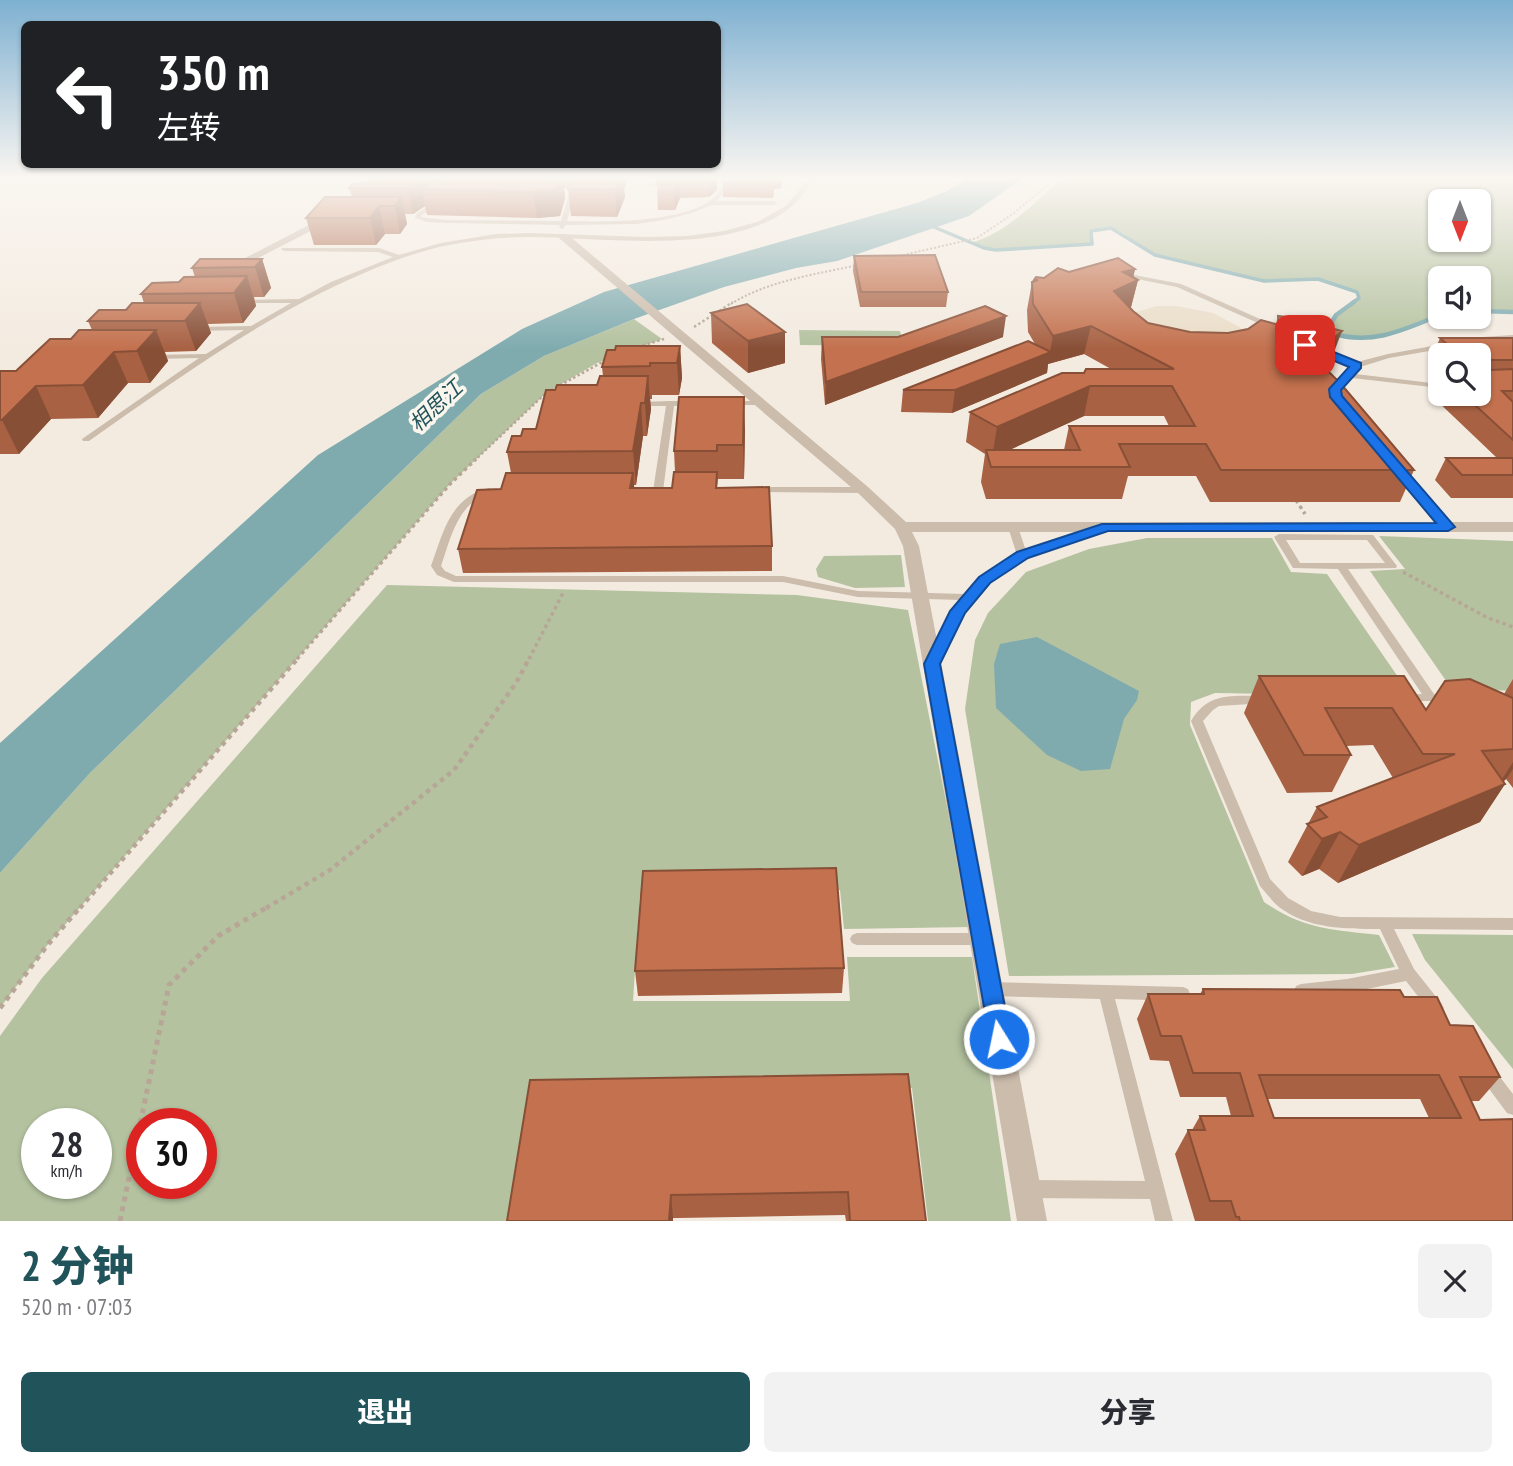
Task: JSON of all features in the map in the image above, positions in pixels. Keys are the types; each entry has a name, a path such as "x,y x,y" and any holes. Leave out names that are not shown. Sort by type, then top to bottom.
{"street":[{"path":"221,272 294,235"},
{"path":"563,236 863,490 901,527 911,546 1032,1221"},
{"path":"901,527 1107,527 1318,532 1513,527"}],"lane":[{"path":"86,439 207,356 253,328 303,301 398,257 443,244 493,236 666,238 695,235"},
{"path":"284,249 379,250 398,257"},
{"path":"1107,274 1179,285 1256,318 1285,334"},
{"path":"228,302 303,301"},
{"path":"184,329 253,328"},
{"path":"1469,341 1513,337"},
{"path":"1318,350 1357,365 1428,348"},
{"path":"144,357 207,356"},
{"path":"1338,399 1334,390 1357,365"},
{"path":"1350,375 1428,385"},
{"path":"658,491 670,403"},
{"path":"632,404 709,403"},
{"path":"723,403 762,403"},
{"path":"1396,466 1448,527"},
{"path":"740,490 863,490"},
{"path":"494,491 480,491 466,502 455,517 436,566 442,573 454,579 783,579 858,594 970,597"},
{"path":"644,491 671,491"},
{"path":"1013,527 1022,555"},
{"path":"932,664 958,611 984,580 1022,555 1107,527"},
{"path":"1318,532 1370,537 1392,566 1297,566 1279,537 1318,532"},
{"path":"1341,566 1430,697"},
{"path":"1390,698 1457,698"},
{"path":"1270,700 1217,701 1203,709 1197,721 1265,882 1283,902 1308,916 1340,923 1513,924"},
{"path":"1383,922 1409,974 1449,1025"},
{"path":"857,939 981,939"},
{"path":"1285,992 1347,986 1409,974"},
{"path":"990,989 1106,994 1199,994"},
{"path":"1106,994 1164,1221"},
{"path":"1473,1056 1513,1107"},
{"path":"1026,1189 1156,1190"}],"path":[{"path":"898,257 972,240 981,235"},
{"path":"680,334 743,296 808,276 859,265"},
{"path":"631,349 662,339"},
{"path":"0,1008 49,943 450,484 546,393 597,363 620,354"},
{"path":"1292,493 1318,532"},
{"path":"1392,566 1488,618 1513,627"},
{"path":"120,1221 169,985 218,936 330,870 454,770 516,684 556,608 568,579"}],"green space":[{"path":"991,235 1092,235 1093,243 996,250 971,243"},
{"path":"1126,235 1428,235 1428,252 1491,252 1491,235 1513,235 1513,312 1491,311 1491,266 1428,266 1428,320 1387,335 1345,338 1332,333 1330,325 1336,315 1359,298 1357,292 1328,281 1307,278 1264,281 1147,251"},
{"path":"634,319 662,339 597,363 546,393 450,484 49,943 0,1008 0,873 90,773 481,394 544,356"},
{"path":"799,330 900,331 904,346 800,345"},
{"path":"1379,536 1513,541 1513,691 1451,688 1370,571 1405,569"},
{"path":"1147,538 1272,538 1291,572 1327,574 1405,687 1276,694 1215,693 1191,702 1190,725 1264,902 1293,918 1319,927 1379,935 1395,967 1352,974 1009,976 965,709 975,640 988,613 1026,572 1089,549"},
{"path":"901,555 905,587 855,588 818,577 816,569 824,556"},
{"path":"387,585 797,595 908,610 971,927 844,929 840,890 640,894 633,1001 850,1001 847,957 972,957 1011,1221 928,1221 912,1088 531,1095 511,1221 0,1221 0,1036 42,978"},
{"path":"1412,934 1513,935 1513,1069 1425,960"}],"shaded area":[{"path":"1157,306 1176,306 1213,313 1241,328 1246,336 1245,344 1123,320 1129,314"}],"water":[{"name":"相思江","path":"805,235 913,235 837,261 796,268 724,287 634,319 544,356 481,394 90,773 0,873 0,743 318,455 522,329 604,292"},
{"path":"1037,637 1139,691 1137,700 1124,719 1110,769 1081,771 1047,755 996,708 994,664 1000,644"}],"building":[{"path":"935,255 948,292 861,292 854,256"},
{"path":"1118,258 1135,269 1123,272 1138,280 1114,291 1148,323 1190,332 1228,333 1248,329 1261,320 1279,325 1278,316 1311,320 1342,331 1313,356 1341,384 1414,470 1221,470 1206,444 1119,444 1130,467 991,467 986,450 1080,450 1069,426 1195,426 1172,386 1090,386 997,427 970,412 1062,373 1084,373 1086,369 1174,369 1091,326 1053,336 1033,304 1032,282 1038,280 1034,280 1036,277 1044,278 1058,268 1069,272"},
{"path":"200,259 262,259 255,267 192,268"},
{"path":"247,276 234,293 141,294 152,283 179,282 184,277"},
{"path":"132,303 200,303 185,321 88,321 99,310 126,310"},
{"path":"747,304 785,332 748,341 711,313"},
{"path":"985,306 1006,316 826,382 822,337 898,337"},
{"path":"79,330 156,330 137,351 114,352 83,385 36,386 0,420 0,371 16,371 50,339 71,339"},
{"path":"1440,338 1513,338 1513,360 1491,360 1491,343 1446,343"},
{"path":"1028,341 1051,352 955,390 903,390"},
{"path":"616,346 680,346 677,363 602,367 607,350 615,350"},
{"path":"1513,369 1513,391 1502,391 1513,402 1513,440 1476,406 1491,406 1491,370"},
{"path":"600,376 648,376 645,403 641,403 633,451 507,452 512,436 521,436 523,429 536,429 546,390 555,390 557,385 597,385"},
{"path":"679,397 744,397 743,445 717,445 717,451 674,451"},
{"path":"1446,458 1513,458 1513,475 1462,475"},
{"path":"674,472 717,472 716,488 769,487 772,546 458,549 477,490 501,489 506,473 633,473 630,488 672,488"},
{"path":"1259,676 1404,676 1426,710 1445,681 1470,679 1513,698 1513,749 1482,751 1505,784 1359,845 1340,832 1322,839 1307,824 1327,817 1317,807 1455,754 1423,754 1392,708 1325,708 1351,755 1304,755"},
{"path":"836,868 844,968 635,971 643,871"},
{"path":"1203,989 1400,990 1404,997 1437,997 1450,1025 1473,1026 1500,1077 1460,1077 1480,1120 1513,1119 1513,1221 1240,1221 1231,1201 1210,1201 1188,1130 1205,1130 1200,1116 1253,1116 1240,1073 1193,1073 1181,1036 1161,1036 1148,994 1204,994","holes":["1259,1075 1439,1075 1461,1118 1274,1118"]},
{"path":"908,1074 926,1221 850,1221 848,1192 671,1195 669,1221 507,1221 530,1080"}],"waterway":[{"path":"953,235 996,250 1092,244 1091,235"},
{"path":"1122,235 1155,255 1264,281 1318,279 1357,292 1359,298 1351,304"},
{"path":"1354,302 1336,315 1330,325 1332,333 1346,337 1373,337 1400,331 1428,320"},
{"path":"1491,311 1513,312"}],"route":[{"path":"999,1039 932,664 958,611 984,580 1022,555 1107,527 1448,527 1336,397 1335,389 1357,365 1305,345"}]}
